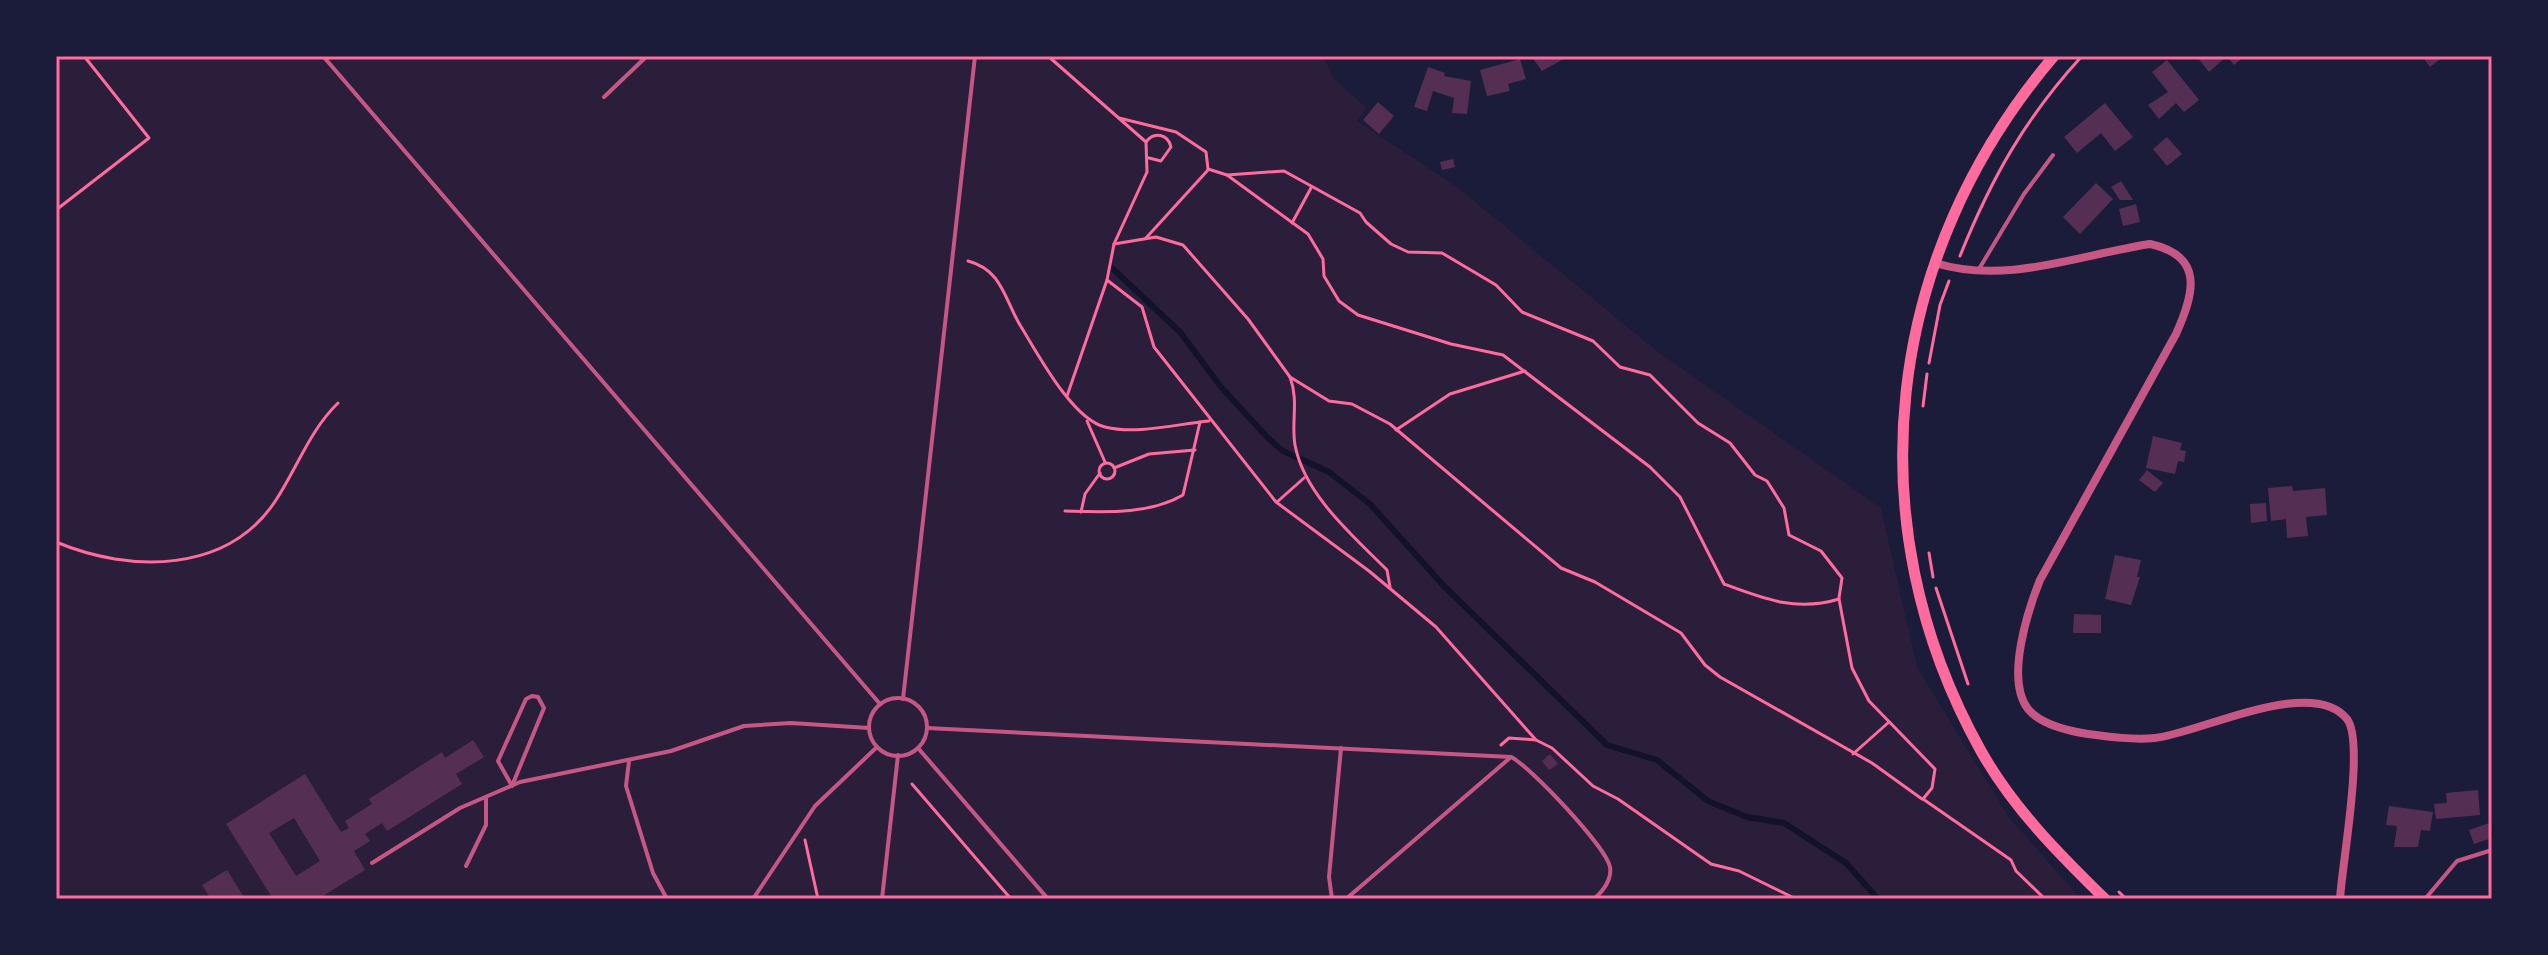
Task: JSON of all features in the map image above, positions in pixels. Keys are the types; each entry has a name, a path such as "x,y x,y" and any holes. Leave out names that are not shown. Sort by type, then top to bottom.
{"main road":[{"path":"2054,56 1993,135 1961,194 1934,263 1909,355 1901,479 1916,590 1949,686 1981,752 2037,828 2105,899"}],"street":[{"path":"1934,263 1978,271 2040,267 2150,244 2166,248 2179,256 2189,272 2189,304 2176,334 2040,580 2027,614 2022,643 2021,693 2026,707 2050,724 2077,732 2134,739 2192,731 2267,707 2293,703 2335,710 2346,719 2356,750 2340,899"}],"lane":[{"path":"323,56 880,704"},
{"path":"604,97 647,56"},
{"path":"903,699 975,56"},
{"path":"1978,271 2024,194 2053,155"},
{"path":"538,697 544,708 512,786 498,761 526,699 538,697"},
{"path":"903,699 922,712 927,728 918,748 898,755 877,747 869,728 880,704 903,699"},
{"path":"372,863 460,808 512,786 671,751 723,732 765,723 869,728"},
{"path":"927,728 1511,757 1525,764 1545,784 1606,856 1610,872 1608,883 1594,899"},
{"path":"753,899 802,823 823,797 877,747"},
{"path":"918,748 1048,899"},
{"path":"1332,899 1329,877 1341,748"},
{"path":"882,899 898,755"},
{"path":"1346,899 1511,757"},
{"path":"629,761 626,786 653,873 667,899"},
{"path":"466,866 486,825 486,797"},
{"path":"2425,899 2457,861 2492,850"}],"path":[{"path":"56,210 149,138 84,56"},
{"path":"1049,57 1062,56"},
{"path":"1921,420 1940,305 1988,187 2053,88 2082,56"},
{"path":"1049,57 1146,142"},
{"path":"1119,118 1176,132 1206,152 1208,169 1195,188 1143,240"},
{"path":"1156,135 1170,143 1170,152 1165,159 1157,161 1149,158 1144,150 1146,142 1156,135"},
{"path":"1067,396 1107,280 1114,244 1147,172 1149,158"},
{"path":"1208,169 1227,175 1308,234 1323,259 1324,276 1339,301 1358,315 1451,344 1503,355 1650,467 1680,497 1724,584 1766,600 1799,607 1839,599"},
{"path":"1227,175 1284,171 1360,213 1391,244 1408,252 1442,253 1496,285 1522,312 1593,341 1620,367 1650,375 1698,423 1730,443 1755,475 1767,481 1784,508 1789,535 1821,551 1842,578 1839,599 1852,668 1869,701 1935,769 1932,788 1923,799"},
{"path":"1292,223 1312,187 1316,188"},
{"path":"1114,244 1156,237 1183,245 1248,319 1290,377 1297,395 1294,443 1304,478 1387,570 1391,590"},
{"path":"968,261 979,264 999,281 1019,323 1085,418 1105,463 1114,468"},
{"path":"1107,280 1142,307 1154,347 1181,377 1209,421 1276,502 1436,627 1536,740 1552,748 1593,786 1618,799 1711,864 1739,871 1796,899"},
{"path":"1396,430 1450,394 1525,371"},
{"path":"1290,377 1329,401 1352,404 1396,430 1561,568 1595,582 1681,633 1705,665 1720,677 1853,754 1923,799 2011,860 2016,871 2045,899"},
{"path":"56,542 83,552 164,563 192,561 220,548 256,527 276,500 322,419 338,403"},
{"path":"1085,418 1104,427 1128,430 1209,421"},
{"path":"1065,511 1115,512 1170,503 1183,495 1200,422"},
{"path":"1114,468 1149,454 1195,450"},
{"path":"1081,512 1085,494 1105,463"},
{"path":"1100,473 1111,478 1114,468"},
{"path":"1276,502 1304,478"},
{"path":"1927,540 1933,579 1969,688"},
{"path":"1853,754 1889,722"},
{"path":"1501,745 1509,738 1536,740"},
{"path":"912,784 1011,899"},
{"path":"802,823 818,899"},
{"path":"2114,887 2126,899"}],"shaded area":[{"path":"56,56 1323,56 1334,79 1367,108 1357,121 1457,187 1658,352 1881,508 1917,667 2008,816 2081,899 56,899"}],"building":[{"path":"1531,56 1569,56 1542,71"},
{"path":"2227,56 2209,72 2198,58"},
{"path":"2227,56 2245,56 2234,65"},
{"path":"2422,56 2444,56 2430,67"},
{"path":"1520,59 1526,79 1508,84 1510,91 1487,96 1480,70"},
{"path":"2167,60 2199,100 2184,112 2176,103 2159,119 2148,105 2168,92 2152,72"},
{"path":"1428,67 1445,73 1444,76 1471,81 1467,114 1452,113 1454,98 1433,91 1427,111 1414,107"},
{"path":"1378,102 1394,116 1379,134 1363,120"},
{"path":"2105,103 2133,137 2115,151 2101,133 2077,153 2064,137"},
{"path":"2167,137 2182,154 2167,166 2153,149"},
{"path":"1453,159 1455,167 1442,170 1440,162"},
{"path":"2121,181 2133,200 2120,200 2111,187"},
{"path":"2096,183 2113,199 2080,234 2063,217"},
{"path":"2136,204 2140,222 2123,226 2119,209"},
{"path":"2153,436 2182,443 2180,450 2186,451 2184,462 2178,461 2175,474 2146,468"},
{"path":"2147,470 2163,483 2155,492 2139,480"},
{"path":"2292,486 2293,491 2325,488 2327,515 2306,517 2308,536 2287,538 2286,519 2271,521 2268,488"},
{"path":"2266,503 2267,521 2251,523 2250,504"},
{"path":"2115,555 2141,560 2137,577 2140,577 2131,605 2105,599"},
{"path":"2074,614 2101,615 2101,633 2073,633"},
{"path":"473,740 484,757 456,774 462,784 387,831 382,823 365,834 370,841 354,851 365,870 318,899 273,899 226,824 305,774 341,832 349,828 345,821 372,804 369,799 442,752 445,758","holes":["294,818 320,861 296,876 269,833"]},
{"path":"1550,754 1558,764 1549,770 1542,761"},
{"path":"2478,790 2480,815 2436,819 2434,804 2447,803 2446,793"},
{"path":"2389,806 2433,812 2430,831 2421,830 2418,847 2394,847 2397,826 2386,825"},
{"path":"2492,822 2492,838 2474,844 2469,830"},
{"path":"227,870 245,899 211,899 202,885"}],"waterway":[{"path":"1112,268 1180,332 1221,387 1268,438 1283,451 1329,472 1370,504 1443,585 1607,745 1657,760 1708,801 1747,817 1784,823 1846,863 1878,899"}]}
